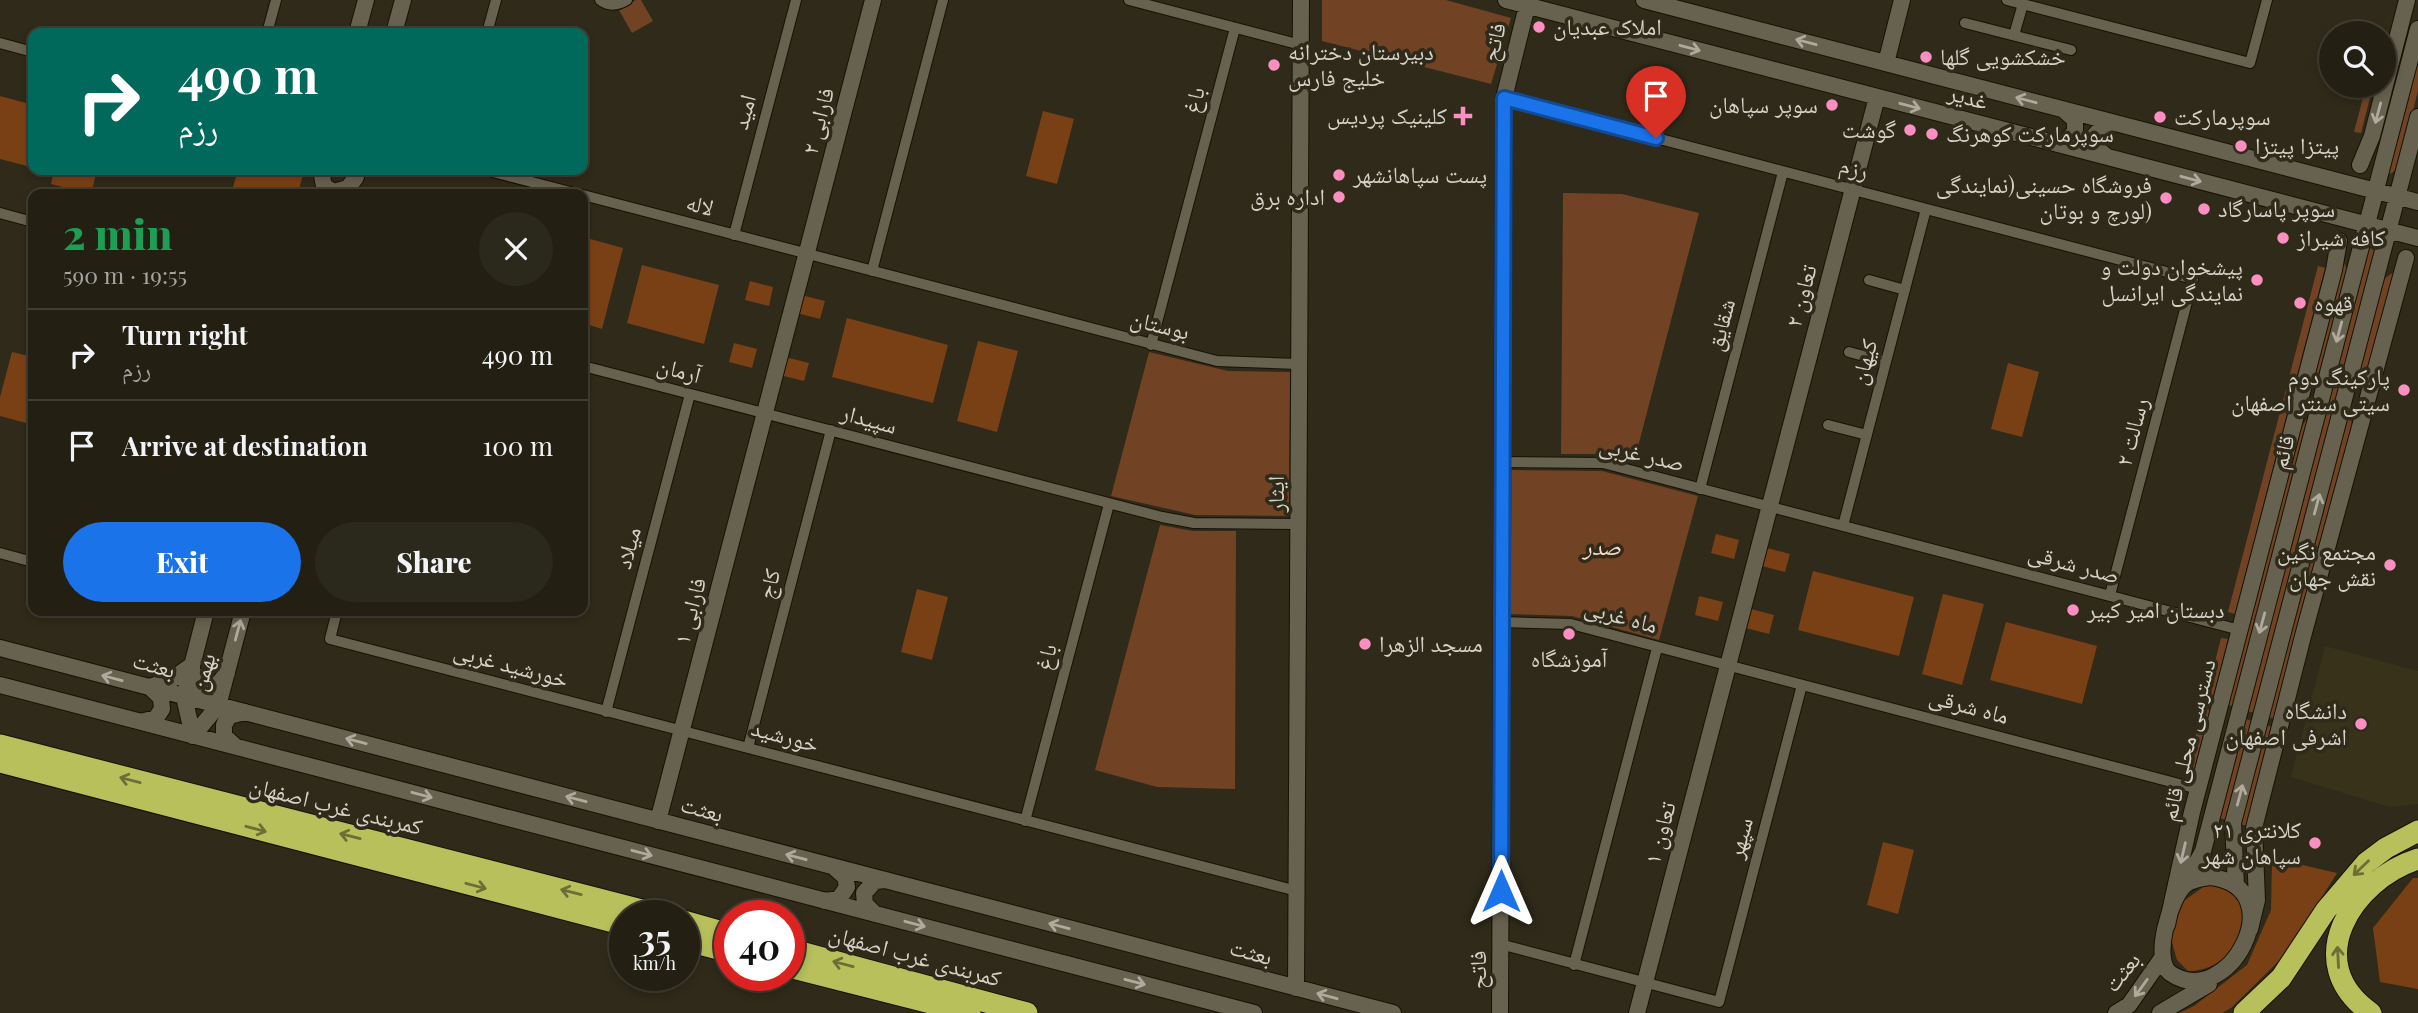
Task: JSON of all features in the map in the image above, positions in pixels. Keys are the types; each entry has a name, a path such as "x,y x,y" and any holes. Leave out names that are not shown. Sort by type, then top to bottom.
{"highway":[{"name":"کمربندی غرب اصفهان","path":"0,745 609,902"},
{"name":"کمربندی غرب اصفهان","path":"0,762 609,921"},
{"path":"2244,1013 2281,978 2326,910 2366,863 2386,848 2418,831"},
{"path":"2371,1013 2351,995 2340,977 2336,962 2341,927 2357,901 2381,877 2418,859"},
{"name":"کمربندی غرب اصفهان","path":"805,953 1027,1013"},
{"name":"کمربندی غرب اصفهان","path":"805,971 970,1013"}],"main road":[{"path":"358,28 366,0"},
{"path":"395,28 403,0"},
{"name":"فارابی ۲","path":"765,413 873,0"},
{"name":"ایثار","path":"1296,988 1301,0"},
{"name":"غدیر","path":"1506,0 2418,238"},
{"name":"غدیر","path":"1644,0 2418,202"},
{"path":"1886,63 1902,0"},
{"path":"2409,0 2409,64"},
{"path":"2360,165 2372,136 2409,0"},
{"name":"فاتح","path":"1500,1013 1504,98 1527,6"},
{"name":"قائم","path":"2185,884 2203,852 2418,29"},
{"name":"تعاون ۲","path":"1728,665 1877,97"},
{"path":"2054,143 2065,143 2076,131 2072,115 2063,109"},
{"name":"قائم","path":"2236,886 2233,823 2397,197 2411,167 2410,147 2418,117"},
{"path":"2107,157 2095,146 2094,136 2105,124 2116,123"},
{"path":"2323,177 2360,165 2389,141"},
{"path":"2383,162 2383,172 2387,177 2396,178 2411,167"},
{"path":"344,189 356,175"},
{"path":"2315,211 2339,241 2354,274"},
{"name":"دسترسی محلی قائم","path":"2167,925 2198,789 2334,270 2339,241"},
{"path":"2360,252 2363,245 2374,244 2380,250 2381,258"},
{"path":"2375,280 2412,255"},
{"path":"2160,1013 2230,969 2250,929 2257,900 2254,828 2357,433 2412,255"},
{"path":"2354,359 2357,433"},
{"path":"2291,435 2329,370"},
{"name":"فارابی ۱","path":"658,821 765,413"},
{"name":"بهمن","path":"193,736 184,697 205,616"},
{"name":"بهمن","path":"193,736 218,706 242,616"},
{"name":"بعثت","path":"0,648 1393,1013"},
{"path":"149,687 171,680 192,665 195,681 204,688 218,684 227,672"},
{"name":"تعاون ۱","path":"1637,1013 1728,665"},
{"path":"227,672 229,695 245,712 229,716 223,725 224,736 236,747"},
{"path":"0,685 1254,1013"},
{"path":"140,722 151,721 162,709 158,693 149,687"},
{"path":"2215,726 2217,798"},
{"path":"825,901 839,899 847,887 845,877 834,867"},
{"path":"2215,980 2197,984 2179,980 2166,970 2162,958 2174,901 2185,884 2211,877 2220,878 2236,886 2248,901 2250,929"},
{"path":"877,914 865,904 864,893 875,881 886,880"},
{"name":"بعثت","path":"2116,1013 2129,1005 2162,958"}],"street":[{"path":"268,28 276,0"},
{"path":"488,28 496,0"},
{"path":"591,0 617,5 627,0"},
{"name":"امید","path":"734,235 796,0"},
{"path":"872,271 943,0"},
{"path":"1129,0 1301,45"},
{"path":"2007,0 2250,63 2266,0"},
{"path":"2014,35 2023,4"},
{"path":"1965,23 2071,50"},
{"name":"باغ","path":"1151,345 1235,28"},
{"path":"0,43 28,50"},
{"name":"رزم","path":"1504,98 2193,279"},
{"name":"شقایق","path":"1700,489 1783,172"},
{"name":"لاله","path":"504,175 557,189"},
{"name":"لاله","path":"588,197 872,271"},
{"name":"کیهان","path":"1843,526 1926,209"},
{"path":"0,213 28,221"},
{"name":"بوستان","path":"872,271 1229,363 1299,364"},
{"name":"رسالت ۲","path":"2110,595 2193,279"},
{"path":"1868,280 1905,290"},
{"path":"1849,352 1886,362"},
{"name":"آرمان","path":"588,367 765,413"},
{"name":"میلاد","path":"607,712 690,394"},
{"name":"سپیدار","path":"765,413 1109,504 1194,523 1298,524"},
{"path":"1828,425 1867,435"},
{"name":"کاج","path":"748,748 831,430"},
{"name":"صدر غربی","path":"1503,462 1603,463 1770,506"},
{"name":"باغ","path":"1025,821 1109,504"},
{"name":"صدر شرقی","path":"1770,506 2240,630"},
{"path":"0,553 28,561"},
{"name":"خورشید غربی","path":"336,616 330,639 682,731"},
{"name":"ماه غربی","path":"1502,622 1571,624 1728,665"},
{"path":"1574,965 1657,648"},
{"name":"ماه شرقی","path":"1728,665 2198,789"},
{"name":"سپهر","path":"1645,982 1719,1002 1802,685"},
{"name":"خورشید","path":"682,731 1297,891"},
{"path":"1500,944 1645,982"}],"shaded area":[{"path":"0,96 28,104 28,162 27,166 0,159"},
{"path":"1043,111 1074,119 1057,184 1026,176"},
{"path":"53,175 96,175 92,189 71,189 51,184"},
{"path":"237,175 303,175 299,189 232,189"},
{"path":"588,238 623,248 602,329 588,325"},
{"path":"642,265 719,285 704,344 627,323"},
{"path":"750,281 773,287 769,306 745,300"},
{"path":"801,295 825,301 820,319 797,313"},
{"path":"847,318 948,345 933,403 832,377"},
{"path":"978,341 1018,351 997,432 957,421"},
{"path":"734,343 757,349 752,368 729,362"},
{"path":"12,352 28,356 26,423 0,416 0,397"},
{"path":"785,357 809,363 804,381 780,375"},
{"path":"2008,363 2039,372 2022,437 1991,429"},
{"path":"1716,534 1739,540 1734,559 1711,553"},
{"path":"1767,548 1790,554 1785,572 1762,566"},
{"path":"1813,571 1914,597 1899,656 1798,630"},
{"path":"917,589 948,597 932,660 901,652"},
{"path":"1943,594 1984,604 1962,685 1922,674"},
{"path":"1699,596 1723,602 1718,621 1695,615"},
{"path":"1751,609 1774,615 1769,634 1746,628"},
{"path":"2006,622 2097,646 2082,704 1990,680"},
{"name":"دانشگاه اشرفی اصفهان","path":"2325,646 2418,671 2418,804 2389,807 2291,777"},
{"path":"1883,842 1914,850 1898,914 1867,905"},
{"path":"2272,858 2337,873 2286,954 2231,1008 2222,1013 2179,1013 2194,1006 2247,965 2271,910"},
{"path":"2413,878 2418,878 2418,989 2380,982 2373,928"},
{"path":"2206,885 2228,886 2239,896 2243,925 2235,946 2219,962 2210,967 2188,971 2177,960 2170,935 2181,903"}],"green space":[{"path":"641,0 653,21 632,33 619,10"},
{"path":"1322,0 1446,0 1511,18 1491,84 1322,41"},
{"path":"2418,44 2418,91 2398,169 2390,174 2387,172"},
{"path":"2363,98 2370,98 2361,133 2354,132"},
{"path":"1563,193 1622,194 1699,213 1634,462 1604,454 1561,454"},
{"path":"2368,247 2375,251 2255,713 2243,710"},
{"path":"2342,258 2348,272 2322,373 2306,394"},
{"path":"2318,266 2325,268 2235,614 2228,612"},
{"path":"2394,272 2363,391 2359,365 2381,281"},
{"path":"1149,352 1228,371 1290,372 1289,516 1195,515 1111,496"},
{"path":"2350,402 2352,431 2277,719 2267,717"},
{"path":"2313,409 2235,707 2226,704 2297,434"},
{"name":"صدر","path":"1509,470 1602,471 1698,496 1659,640 1572,616 1508,614"},
{"path":"1160,525 1193,531 1236,531 1235,789 1157,787 1095,770"},
{"path":"2221,638 2228,639 2212,702 2205,700"},
{"path":"2203,708 2210,710 2193,773 2186,771"},
{"path":"2242,718 2253,721 2227,820 2215,817"},
{"path":"2265,725 2275,727 2249,826 2239,824"}],"place":[{"name":"املاک عبدیان","path":"1539,27"},
{"name":"خشکشویی گلها","path":"1926,57"},
{"name":"دبیرستان دخترانه خلیج فارس","path":"1274,65"},
{"name":"سوپر سپاهان","path":"1832,105"},
{"name":"کلینیک پردیس","path":"1463,116"},
{"name":"سوپرمارکت","path":"2160,117"},
{"name":"گوشت","path":"1910,130"},
{"name":"سوپرمارکت کوهرنگ","path":"1932,134"},
{"name":"پیتزا پیتزا","path":"2241,146"},
{"name":"پست سپاهانشهر","path":"1339,175"},
{"name":"اداره برق","path":"1339,197"},
{"name":"فروشگاه حسینی(نمایندگی لورچ و بوتان)","path":"2166,198"},
{"name":"سوپر پاسارگاد","path":"2204,209"},
{"name":"کافه شیراز","path":"2283,238"},
{"name":"پیشخوان دولت و نمایندگی ایرانسل","path":"2257,280"},
{"name":"قهوه","path":"2300,303"},
{"name":"پارکینگ دوم سیتی سنتر اصفهان","path":"2404,390"},
{"name":"مجتمع نگین نقش جهان","path":"2390,565"},
{"name":"دبستان امیر کبیر","path":"2073,610"},
{"name":"آموزشگاه","path":"1569,634"},
{"name":"مسجد الزهرا","path":"1365,644"},
{"name":"دانشگاه اشرفی اصفهان","path":"2361,724"},
{"name":"کلانتری ۲۱ سپاهان شهر","path":"2315,843"}],"route":[{"path":"1501,891 1504,98 1656,138"}]}
